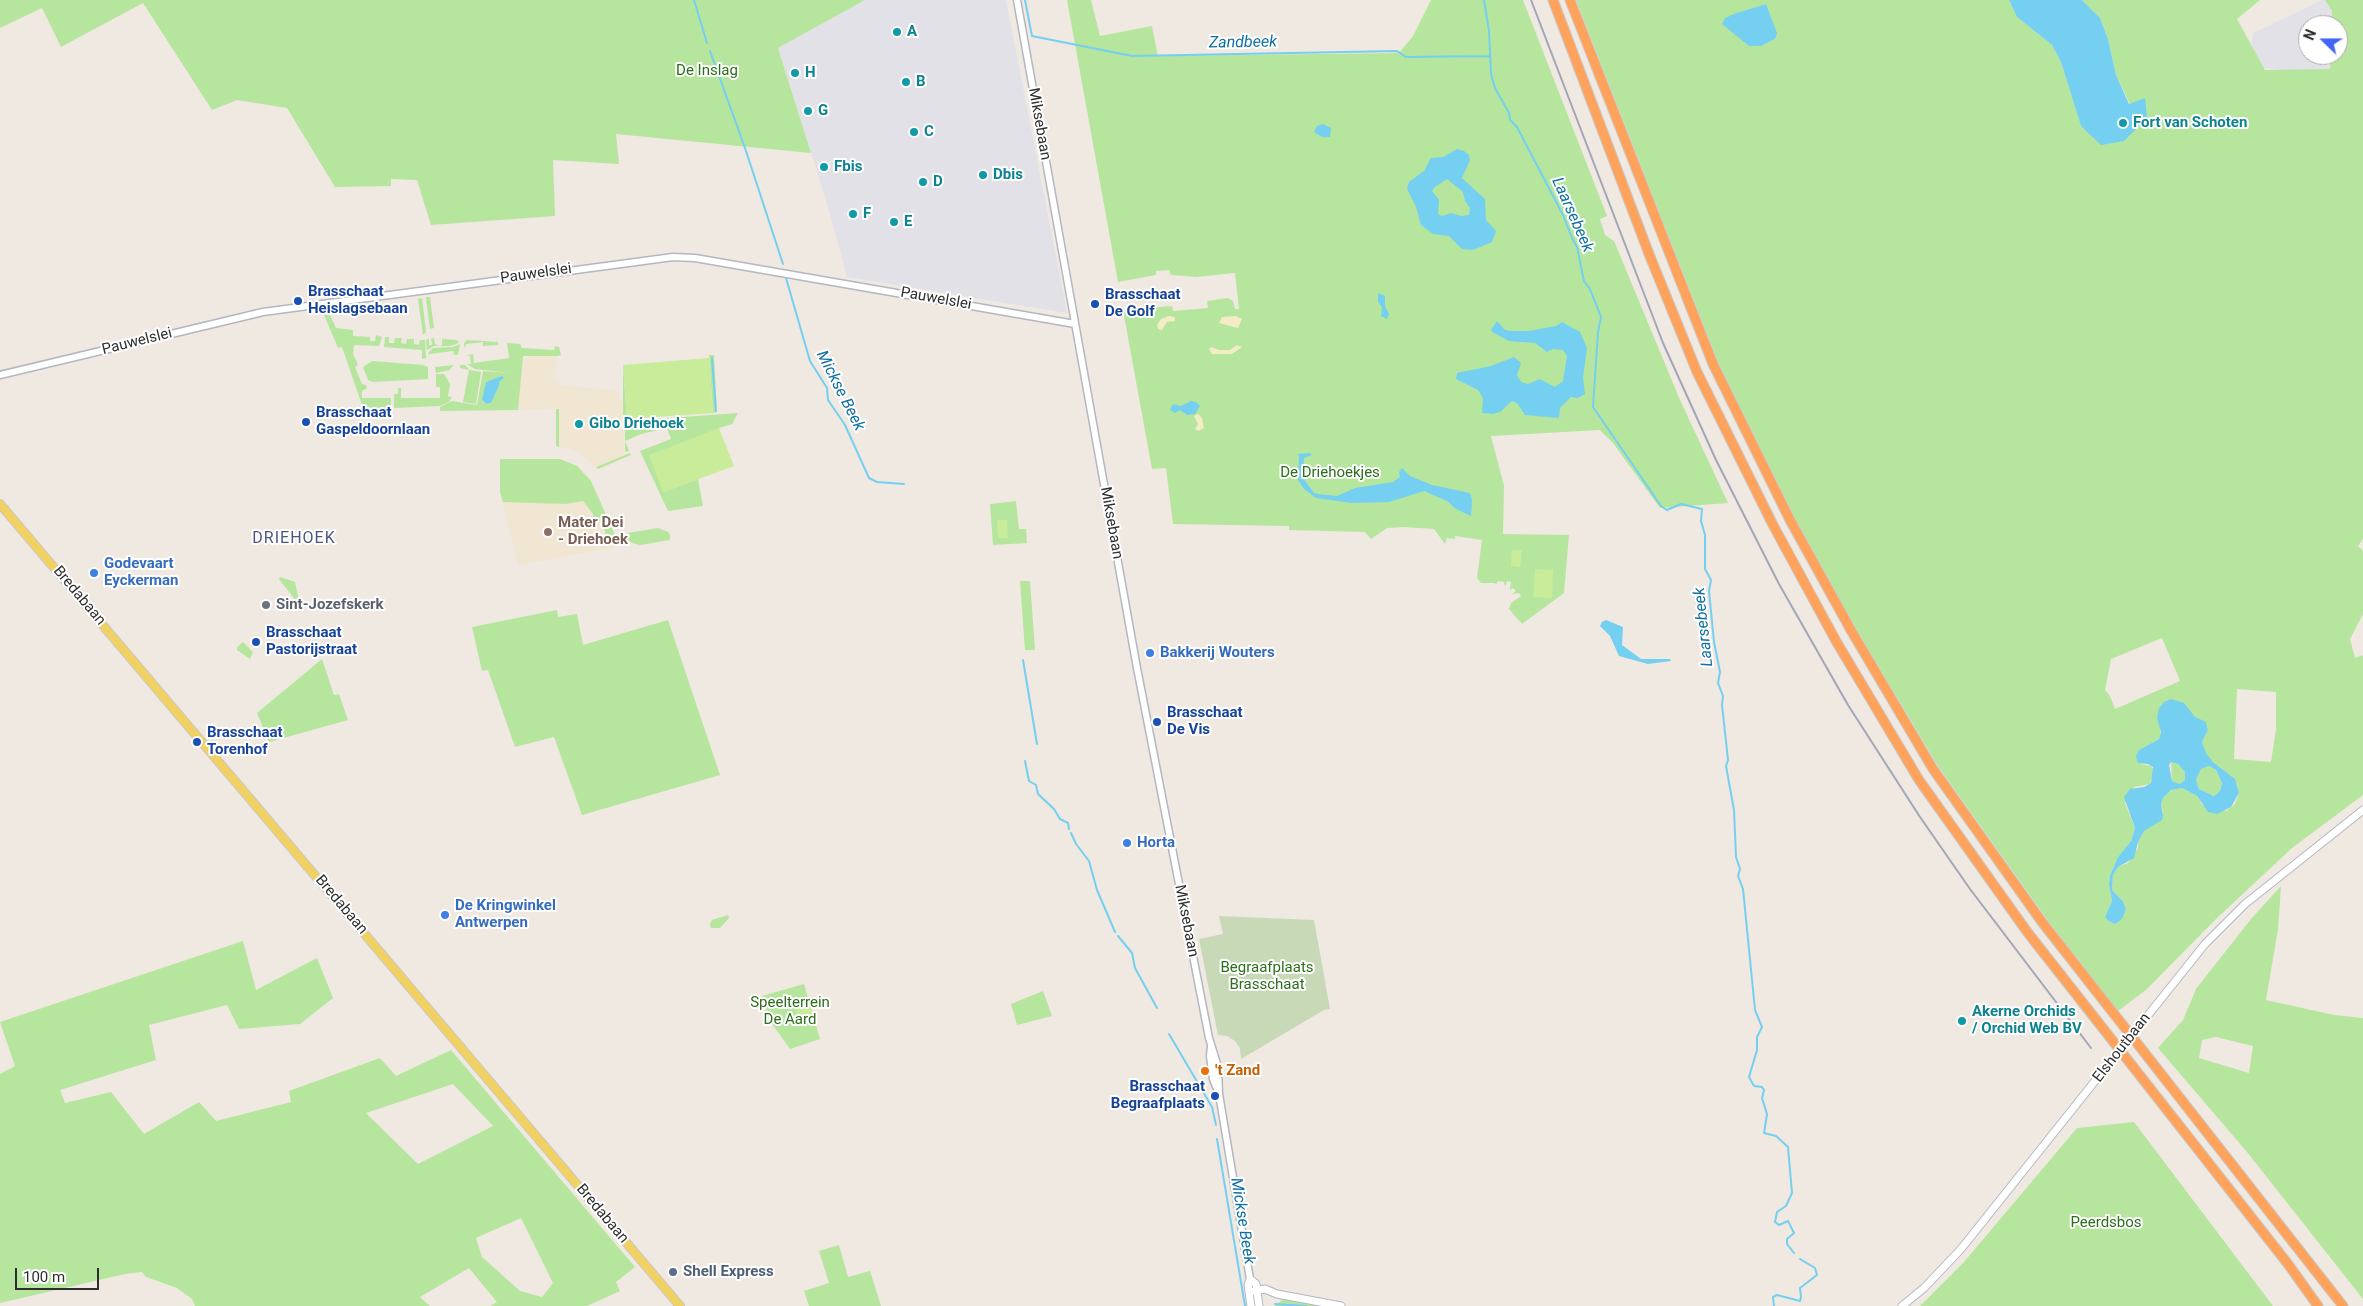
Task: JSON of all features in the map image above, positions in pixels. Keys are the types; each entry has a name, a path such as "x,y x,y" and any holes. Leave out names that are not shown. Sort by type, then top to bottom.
{"highway":[{"path":"1553,0 1649,254 1697,372 1773,525 1836,641 1919,780 2028,933 2282,1257 2318,1306"},
{"path":"1570,0 1713,364 1790,520 1852,632 1934,769 2042,922 2343,1306"}],"main road":[{"name":"Bredabaan","path":"0,504 680,1306"},
{"name":"Elshoutbaan","path":"1902,1306 1924,1288 1961,1249 2200,950 2244,904 2363,810"},
{"name":"Miksebaan","path":"1250,1279 1256,1284 1259,1306"},
{"name":"Miksebaan","path":"1250,1279 1250,1299"},
{"path":"1250,1299 1257,1294 1277,1294 1341,1306"}],"street":[{"name":"Miksebaan","path":"1017,0 1137,668 1211,1044 1210,1056 1213,1079 1219,1094 1250,1279"},
{"name":"Pauwelslei","path":"0,375 263,312 673,257 695,258 1075,324"}],"shaded area":[{"path":"865,0 1006,0 1067,313 847,277 826,200 778,48"},
{"path":"2323,0 2330,0 2332,15 2298,15 2298,65 2331,65 2331,72 2302,73 2249,66 2253,33"},
{"path":"530,356 557,356 555,380 559,381 559,385 619,391 619,401 623,401 624,458 598,469 581,454 568,448 556,446 556,409 518,410 522,358 530,358"},
{"path":"500,459 560,459 577,466 588,477 595,490 618,542 615,547 518,565 500,492"}],"green space":[{"name":"De Inslag","path":"0,0 865,0 778,48 811,153 616,134 619,164 553,160 555,216 431,225 417,180 391,179 391,186 335,187 287,108 237,100 212,110 143,3 61,47 42,8 0,28"},
{"name":"De Driehoekjes","path":"1067,0 1091,0 1100,36 1152,26 1158,56 1399,53 1413,36 1431,0 1523,0 1607,216 1600,219 1605,235 1614,241 1680,400 1728,503 1660,508 1613,443 1600,430 1491,436 1504,486 1503,534 1569,535 1564,593 1522,624 1509,609 1511,603 1521,596 1519,593 1512,594 1516,591 1513,588 1510,590 1511,582 1507,581 1505,587 1504,582 1498,581 1496,585 1495,583 1481,583 1477,578 1482,540 1455,536 1455,539 1447,538 1445,544 1434,529 1404,527 1387,528 1371,539 1365,532 1289,530 1289,526 1173,524 1166,468 1152,469 1123,310 1172,306 1173,311 1208,308 1207,301 1228,298 1233,301 1235,309 1239,309 1235,273 1196,277 1171,275 1169,270 1156,271 1156,275 1118,282"},
{"path":"1576,0 2009,0 2017,17 2052,45 2061,62 2081,126 2145,99 2130,104 2116,75 2108,39 2100,18 2082,0 2260,0 2237,19 2265,70 2330,69 2330,65 2348,65 2348,15 2332,15 2332,11 2325,0 2363,0 2363,539 2358,546 2363,551 2363,614 2350,639 2355,658 2363,655 2363,795 2292,848 2216,919 2147,989 2118,1011 2047,919 1938,766 1857,630 1795,518 1718,362","holes":["1766,4 1775,39 1761,46 1749,46 1725,18","2162,638 2180,681 2115,709 2110,696 2105,690 2111,659","2237,689 2276,692 2276,729 2271,762 2234,759","2184,703 2192,715 2207,725 2208,730 2202,742 2205,753 2213,762 2235,779 2239,793 2235,804 2226,811 2202,805 2197,796 2182,788 2171,790 2163,798 2161,804 2163,812 2144,831 2138,842 2138,848 2128,863 2118,867 2113,875 2112,890 2123,901 2126,909 2115,924 2108,921 2105,917 2112,901 2109,885 2110,875 2118,857 2131,841 2135,828 2125,803 2134,787 2150,784 2154,771 2151,766 2141,764 2139,750 2159,739 2161,729 2157,718 2162,704"]},
{"path":"426,297 430,297 434,328 430,329"},
{"path":"422,298 426,332 423,335 418,299"},
{"path":"327,309 336,328 353,330 353,336 370,337 370,341 375,341 376,335 382,337 379,346 354,345 353,354 358,365 355,367 362,384 366,385 367,388 362,391 362,398 391,398 391,408 363,408 342,347 338,348 322,310"},
{"path":"385,337 389,337 389,343 394,343 395,338 402,338 401,343 406,344 407,339 414,339 414,344 419,345 420,340 425,340 426,358 422,359 422,350 384,347"},
{"path":"434,338 435,344 439,346 434,346 427,350 426,340 429,339 429,345 432,345 431,339"},
{"path":"442,339 457,340 459,343 450,346 439,346 442,345"},
{"path":"467,340 498,342 498,345 483,346 483,342 466,344 465,349 464,343"},
{"path":"507,343 520,344 522,348 554,350 555,346 559,347 561,355 523,356 518,410 440,411 440,407 452,401 477,405 483,371 511,373 475,369 467,364 471,364 470,356 466,355 473,354 474,363 509,358","holes":["504,378 499,382 491,403 486,404 483,402 486,382"]},
{"path":"460,344 458,355 454,355 453,351 429,354 428,358 429,352 433,348 453,347"},
{"path":"709,355 714,355 717,412 713,413"},
{"path":"709,358 713,413 627,419 623,365"},
{"path":"372,361 423,365 428,367 428,379 373,382 368,380 363,367"},
{"path":"454,365 449,370 436,373 435,367"},
{"path":"460,365 465,365 470,370 481,372 476,404 463,402 469,370 460,368"},
{"path":"623,365 627,419 623,422"},
{"path":"436,374 444,374 450,384 448,396 452,397 449,402 440,406 394,408 394,394 398,394 398,388 401,388 401,398 440,398 440,387 436,387"},
{"path":"556,409 559,409 559,447 556,446"},
{"path":"738,413 732,424 719,428 663,492 698,479 703,506 668,511 640,451 671,439 667,428 641,434 625,441 625,426 632,421 668,418 670,427 670,418"},
{"path":"719,428 734,466 663,492 649,455"},
{"path":"625,441 629,451 625,452"},
{"path":"630,453 631,455 598,469 596,467"},
{"path":"500,459 560,459 577,466 591,481 618,542 606,536 603,522 594,523 593,514 583,501 566,504 503,502 500,492"},
{"path":"1016,501 1019,529 1026,529 1027,543 993,545 990,504"},
{"path":"997,520 1007,520 1008,538 998,538"},
{"path":"658,528 668,532 670,540 640,545 632,543 625,538 628,533"},
{"path":"1512,550 1522,550 1520,567 1511,566"},
{"path":"1535,569 1553,570 1552,598 1533,597"},
{"path":"280,577 295,582 300,606 279,579"},
{"path":"1020,581 1030,581 1035,650 1025,650"},
{"path":"557,610 558,617 577,614 583,645 668,620 720,775 582,815 554,737 515,747 488,670 482,671 472,627"},
{"path":"243,642 253,652 250,659 237,650 237,647"},
{"path":"322,659 334,695 339,694 348,720 269,742 257,713"},
{"path":"2171,762 2178,764 2185,772 2185,780 2180,784 2172,781"},
{"path":"2209,766 2216,770 2222,783 2220,791 2214,796 2199,789 2196,780 2201,769"},
{"path":"2281,886 2278,929 2266,1000 2334,1015 2363,1018 2363,1299 2247,1152 2158,1048 2183,1020 2196,989 2251,919","holes":["2216,1037 2253,1046 2249,1073 2199,1058 2202,1040"]},
{"path":"728,915 729,918 720,928 711,928 712,920"},
{"name":"Begraafplaats Brasschaat","path":"1219,916 1314,920 1330,1009 1324,1010 1241,1059 1240,1048 1235,1041 1227,1036 1218,1035 1199,939 1223,934"},
{"path":"243,941 256,990 317,958 333,998 300,1024 239,1029 227,1005 149,1025 156,1060 60,1090 65,1103 111,1092 144,1134 199,1102 216,1121 291,1102 289,1091 380,1058 396,1076 451,1050 635,1267 616,1282 620,1291 587,1306 490,1306 497,1302 469,1268 420,1297 430,1306 195,1306 192,1299 177,1288 146,1277 142,1272 125,1274 0,1303 0,1074 15,1066 0,1022","holes":["453,1084 493,1126 418,1164 366,1113","521,1218 553,1283 542,1297 520,1291 482,1257 476,1238"]},
{"name":"Speelterrein De Aard","path":"804,984 820,1039 790,1049 770,1021 762,996"},
{"path":"1043,991 1052,1016 1017,1025 1011,1004"},
{"path":"808,996 814,1017 799,1021 794,1001"},
{"name":"Peerdsbos","path":"2134,1122 2273,1306 1920,1306 1964,1262 2077,1128"},
{"path":"839,1245 848,1277 870,1271 881,1306 809,1306 804,1291 829,1283 819,1251"},
{"path":"1284,1298 1325,1306 1275,1306"}],"sand":[{"path":"1169,316 1175,317 1175,321 1167,322 1162,330 1158,329 1157,325 1161,319"},
{"path":"1236,316 1242,319 1238,328 1219,323 1222,317"},
{"path":"1237,345 1242,347 1232,354 1212,354 1209,349 1211,347 1219,350 1230,350"},
{"path":"1198,414 1202,418 1204,428 1199,431 1195,429 1198,424 1194,416"}],"water":[{"path":"2009,0 2082,0 2100,18 2108,39 2116,75 2129,104 2145,98 2147,118 2124,141 2101,145 2081,126 2061,62 2052,45 2017,17"},
{"path":"1766,4 1777,33 1775,39 1761,46 1749,46 1722,24 1725,18"},
{"path":"1323,124 1331,128 1330,137 1322,137 1314,132 1317,126"},
{"path":"1457,149 1469,155 1470,160 1462,178 1485,199 1486,220 1496,231 1492,242 1473,250 1462,249 1449,236 1433,234 1421,225 1416,207 1407,189 1409,182 1424,171 1431,158 1443,157","holes":["1447,179 1463,192 1465,201 1470,208 1469,215 1462,216 1451,213 1442,216 1438,214 1439,200 1432,191 1435,187"]},
{"path":"1378,293 1385,296 1385,306 1389,314 1387,319 1381,316 1382,307 1378,302"},
{"path":"1497,321 1505,330 1510,331 1529,331 1556,326 1562,322 1580,332 1587,348 1583,378 1585,394 1578,398 1571,397 1560,408 1559,418 1525,415 1517,403 1512,401 1500,412 1493,414 1482,413 1483,398 1478,390 1456,379 1457,373 1491,366 1514,357 1521,363 1517,375 1521,382 1528,384 1540,379 1555,387 1563,381 1567,356 1563,350 1553,349 1547,352 1535,343 1509,341 1492,332 1491,330"},
{"path":"502,376 504,378 499,382 491,403 486,404 482,400 486,382"},
{"path":"1191,401 1196,402 1200,406 1195,414 1187,415 1180,410 1175,413 1170,410 1173,404 1181,406"},
{"path":"1310,453 1312,455 1304,458 1303,478 1314,493 1337,496 1355,488 1393,482 1400,477 1399,472 1402,468 1410,476 1432,485 1470,493 1472,500 1471,516 1456,509 1447,501 1424,491 1389,502 1353,503 1316,498 1304,489 1298,480 1298,454"},
{"path":"1606,620 1623,627 1622,645 1641,659 1670,659 1671,661 1648,664 1619,656 1610,636 1600,626"},
{"path":"2171,699 2184,703 2195,717 2206,722 2208,730 2202,742 2206,753 2213,762 2235,779 2239,793 2231,807 2217,814 2208,812 2197,796 2182,788 2171,790 2163,798 2161,804 2162,820 2144,831 2138,842 2134,858 2118,867 2113,875 2112,890 2123,901 2126,909 2122,919 2115,924 2108,921 2105,917 2112,901 2109,885 2110,875 2118,857 2131,841 2135,828 2124,797 2130,789 2144,787 2151,783 2153,767 2148,764 2138,763 2136,756 2139,750 2159,739 2161,732 2157,718 2159,708 2164,702","holes":["2171,762 2178,764 2185,772 2185,780 2180,784 2172,781 2169,765","2209,766 2216,770 2222,783 2220,791 2214,796 2199,789 2196,780 2201,769"]}],"waterway":[{"name":"Mickse Beek","path":"694,0 707,43"},
{"name":"Zandbeek","path":"1025,0 1032,36 1132,56 1397,51 1406,57 1490,56"},
{"name":"Laarsebeek","path":"1484,0 1489,31 1491,74 1495,88 1509,113 1510,120 1517,127 1563,215 1577,247 1584,281 1590,289 1601,317 1598,332 1593,407 1661,506 1667,510 1681,504 1702,509 1701,521 1705,535 1705,569 1711,580 1709,591 1714,642 1720,672 1718,683 1723,696 1722,705 1728,760 1726,766 1734,810 1736,857 1740,869 1738,876 1743,889 1755,1010 1762,1027 1757,1037 1757,1050 1749,1077 1754,1086 1762,1087 1764,1090 1762,1098 1767,1114 1764,1133 1776,1136 1788,1147 1792,1193 1786,1206 1777,1212 1775,1222 1779,1225 1788,1221 1794,1233 1787,1239 1787,1244 1794,1253"},
{"name":"Mickse Beek","path":"710,51 745,148 783,264"},
{"name":"Mickse Beek","path":"786,278 810,361 827,388 828,400 845,425 869,478 877,482 904,484"},
{"path":"712,358 716,411"},
{"name":"Mickse Beek","path":"1023,660 1037,744"},
{"name":"Mickse Beek","path":"1025,761 1029,781 1036,785 1038,794 1054,809 1060,819 1068,823 1069,829"},
{"name":"Mickse Beek","path":"1071,833 1076,844 1089,861 1097,890 1115,932"},
{"name":"Mickse Beek","path":"1118,936 1132,953 1135,968 1157,1008"},
{"name":"Mickse Beek","path":"1169,1034 1212,1107 1216,1125"},
{"name":"Mickse Beek","path":"1217,1139 1245,1306"},
{"name":"Laarsebeek","path":"1774,1306 1773,1297 1777,1295 1800,1301 1800,1288 1817,1275 1815,1268 1800,1259"},
{"name":"Mickse Beek","path":"1275,1304 1306,1306"}],"railway":[{"path":"1531,0 1663,343 1716,460 1779,584 1848,705 1920,817 1970,889 2091,1048"}],"place":[{"name":"A","path":"897,32"},
{"name":"H","path":"795,73"},
{"name":"B","path":"906,82"},
{"name":"G","path":"808,111"},
{"name":"Fort van Schoten","path":"2123,123"},
{"name":"C","path":"914,132"},
{"name":"Fbis","path":"824,167"},
{"name":"Dbis","path":"983,175"},
{"name":"D","path":"923,182"},
{"name":"F","path":"853,214"},
{"name":"E","path":"894,222"},
{"name":"Brasschaat Heislagsebaan","path":"298,301"},
{"name":"Brasschaat De Golf","path":"1095,304"},
{"name":"Brasschaat Gaspeldoornlaan","path":"306,422"},
{"name":"Gibo Driehoek","path":"579,424"},
{"name":"Mater Dei - Driehoek","path":"548,532"},
{"name":"Godevaart Eyckerman","path":"94,573"},
{"name":"Sint-Jozefskerk","path":"266,605"},
{"name":"Brasschaat Pastorijstraat","path":"256,642"},
{"name":"Bakkerij Wouters","path":"1150,653"},
{"name":"Brasschaat De Vis","path":"1157,722"},
{"name":"Brasschaat Torenhof","path":"197,742"},
{"name":"Horta","path":"1127,843"},
{"name":"De Kringwinkel Antwerpen","path":"445,915"},
{"name":"Akerne Orchids / Orchid Web BV","path":"1962,1021"},
{"name":"'t Zand","path":"1205,1071"},
{"name":"Brasschaat Begraafplaats","path":"1215,1096"},
{"name":"Shell Express","path":"673,1272"}],"district":[{"name":"DRIEHOEK","path":"294,539"}]}
